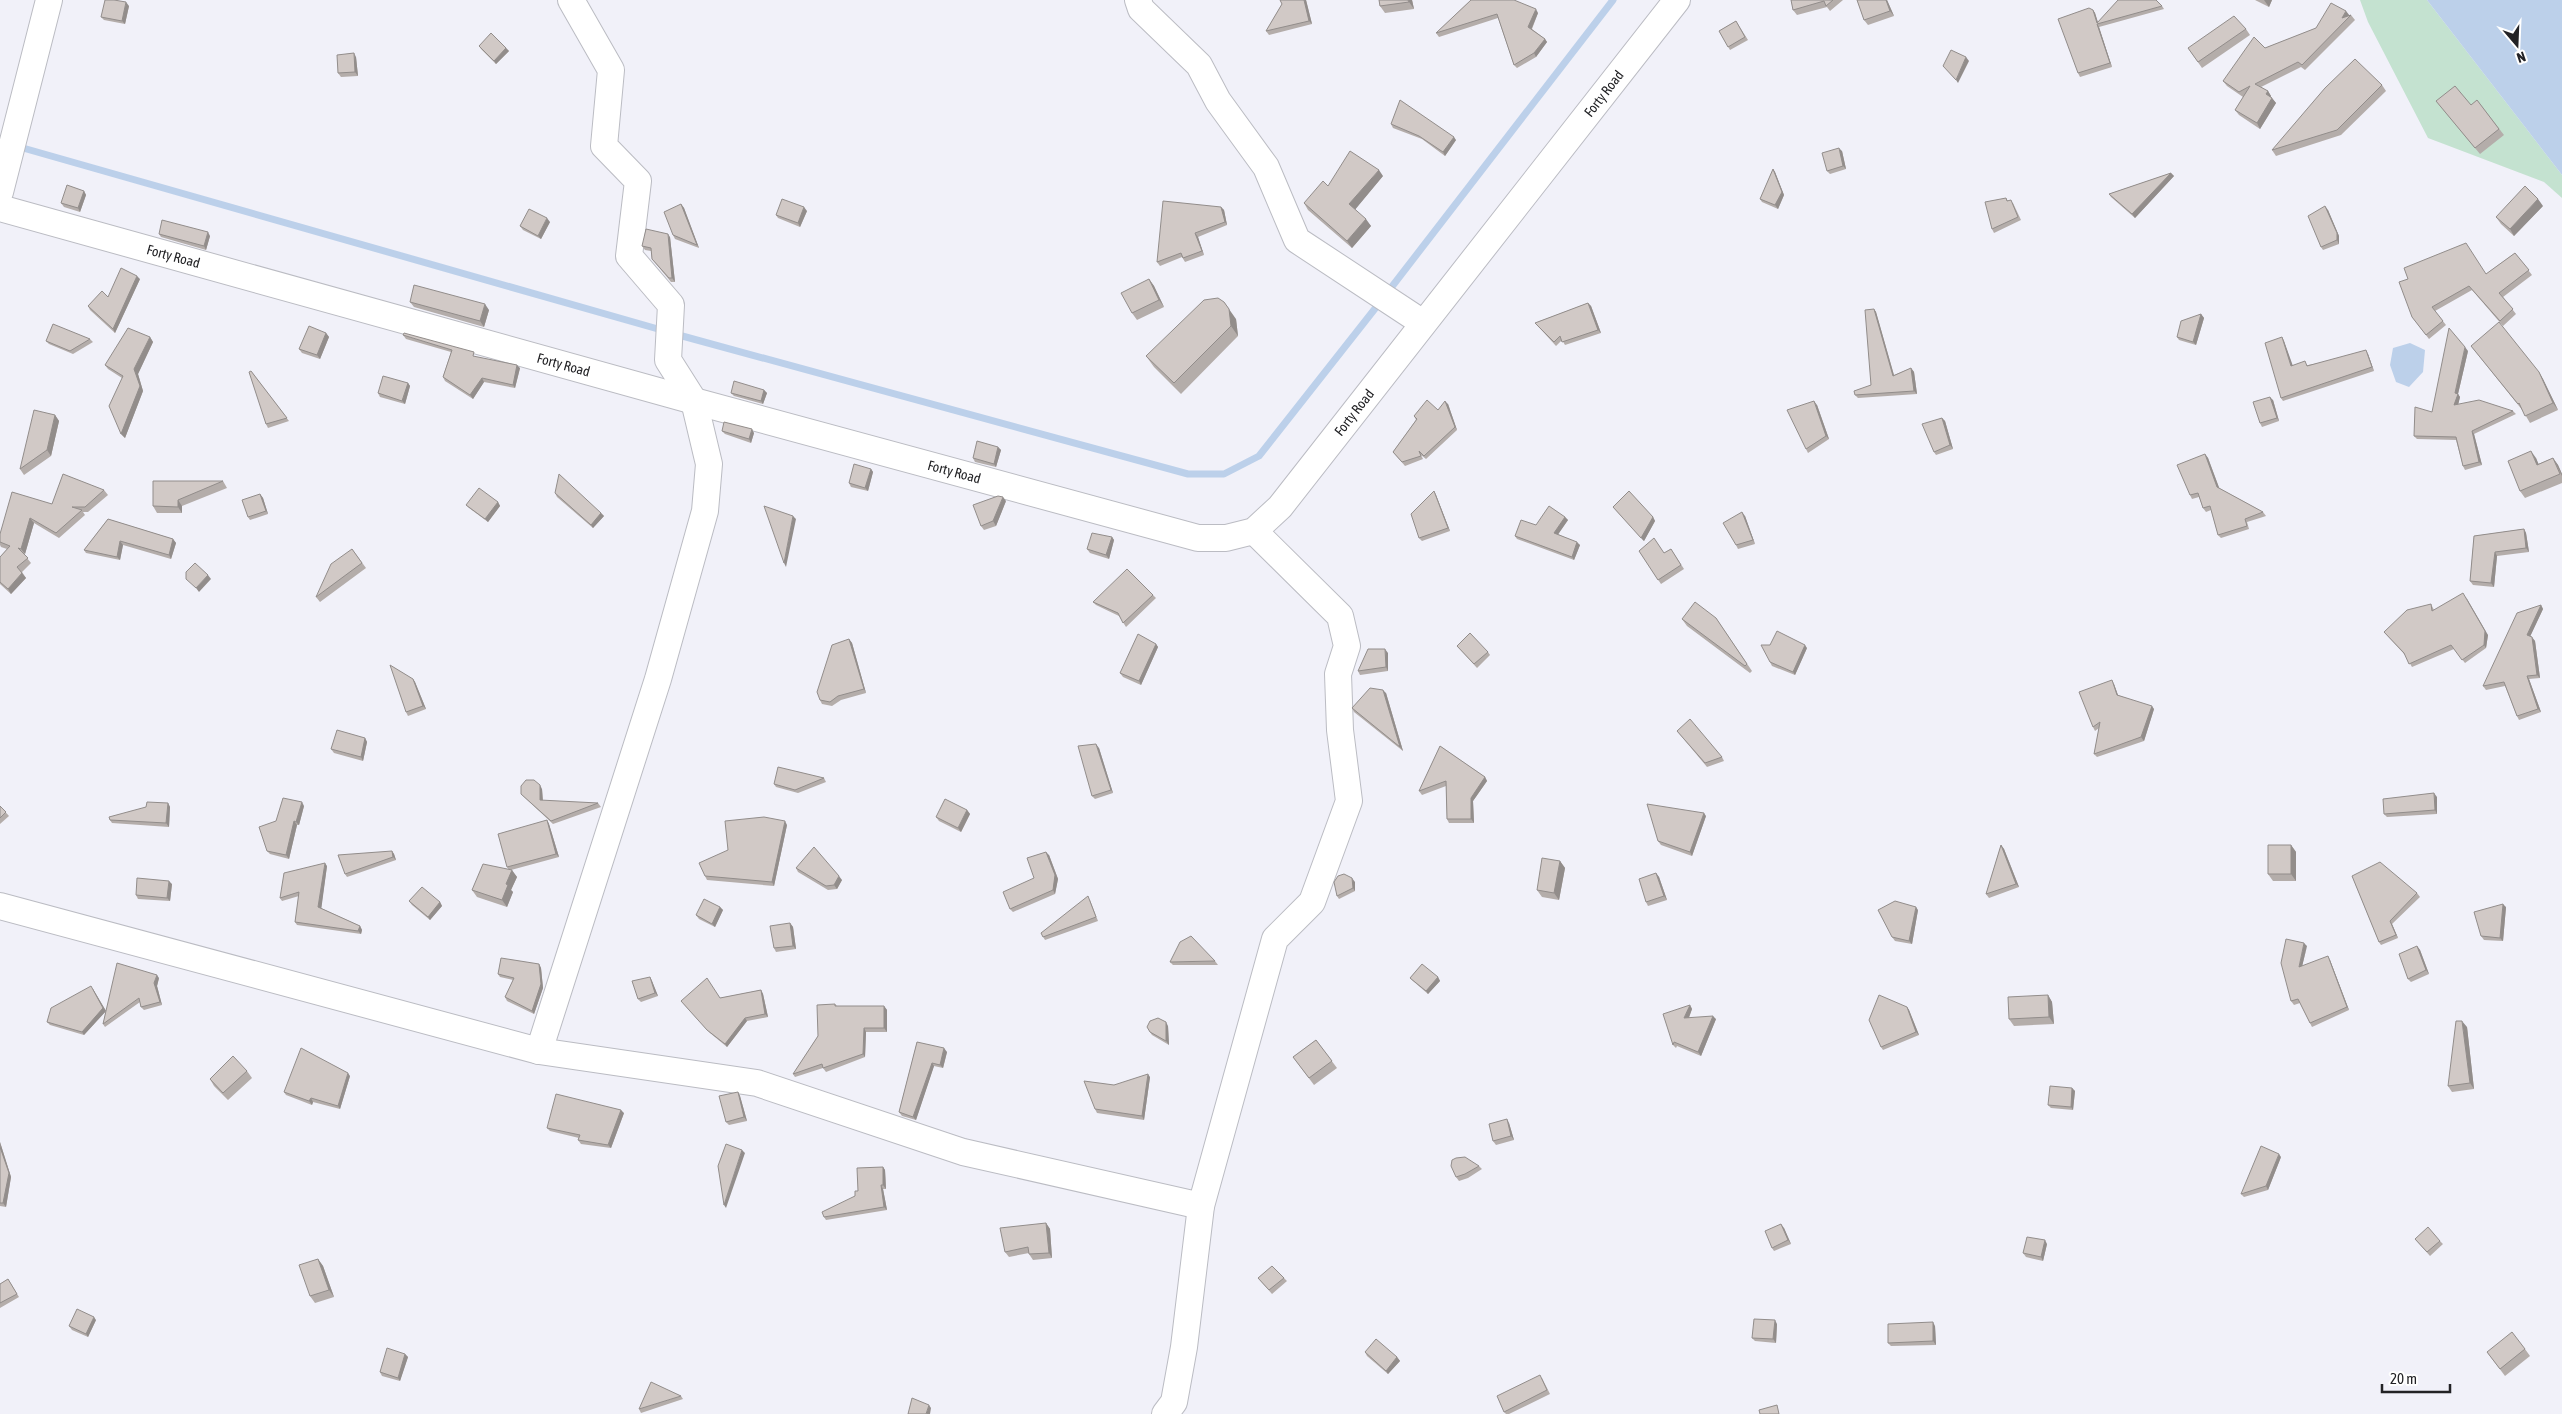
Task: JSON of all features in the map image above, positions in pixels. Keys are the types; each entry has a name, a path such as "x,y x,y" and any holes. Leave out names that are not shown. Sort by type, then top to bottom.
{"street":[{"path":"0,192 49,0"},
{"path":"539,1051 658,678 705,511 709,464 694,401 668,360 671,305 629,256 638,181 604,146 610,70 571,0"},
{"path":"1138,0 1142,9 1199,65 1218,101 1266,167 1297,240 1423,323"},
{"name":"Forty Road","path":"0,208 694,401 1198,538 1226,538 1254,531 1280,507 1677,0"},
{"path":"1165,1414 1174,1402 1201,1206 1275,939 1312,902 1349,801 1340,730 1338,674 1347,646 1340,616 1254,531"},
{"path":"0,906 539,1051 757,1083 964,1152 1201,1206"}],"green space":[{"path":"2360,0 2427,0 2562,175 2562,198 2544,182 2428,138 2368,22"}],"water":[{"path":"2427,0 2562,0 2562,175"},
{"path":"2410,343 2425,350 2423,372 2409,387 2396,382 2390,365 2393,348"}],"building":[{"path":"105,0 126,2 122,21 101,17"},
{"path":"1280,0 1304,0 1309,21 1266,31 1282,4"},
{"path":"1379,0 1408,0 1409,2 1380,6"},
{"path":"1471,0 1514,0 1536,9 1528,27 1545,39 1534,53 1514,65 1497,14 1436,33"},
{"path":"1791,0 1833,0 1826,6 1824,1 1793,10"},
{"path":"1857,0 1886,0 1890,11 1864,20"},
{"path":"2118,0 2156,0 2162,6 2097,24 2110,63 2078,73 2058,19 2089,8 2093,10 2097,23"},
{"path":"2331,3 2346,11 2342,18 2351,15 2302,65 2298,62 2255,84 2268,91 2266,94 2272,98 2257,123 2235,110 2250,86 2239,92 2223,81 2254,37 2265,48 2316,28"},
{"path":"2234,16 2246,29 2198,62 2188,48"},
{"path":"1736,21 1745,37 1728,47 1719,31"},
{"path":"491,33 506,48 494,61 479,46"},
{"path":"1951,50 1966,57 1956,80 1943,66"},
{"path":"354,53 355,72 338,73 337,55"},
{"path":"2355,59 2382,85 2337,130 2272,150 2325,88"},
{"path":"2455,86 2471,105 2477,100 2499,129 2475,148 2436,101"},
{"path":"1400,100 1454,137 1443,152 1419,136 1391,124"},
{"path":"1839,148 1843,166 1827,171 1822,153"},
{"path":"1350,151 1379,170 1349,204 1366,219 1347,241 1304,203 1323,181 1328,186"},
{"path":"1773,169 1782,192 1775,205 1760,199"},
{"path":"2171,173 2132,214 2109,194"},
{"path":"67,185 84,191 78,208 61,203"},
{"path":"2525,186 2538,199 2510,229 2496,217"},
{"path":"2006,198 2007,201 2011,200 2018,217 1992,229 1985,202"},
{"path":"782,199 804,207 798,223 776,215"},
{"path":"1163,201 1221,207 1225,222 1195,233 1202,251 1183,258 1181,253 1157,262"},
{"path":"681,204 697,245 673,235 664,212"},
{"path":"2325,206 2337,233 2337,240 2321,247 2308,216"},
{"path":"529,209 547,218 538,236 520,226"},
{"path":"162,220 208,232 204,246 159,234"},
{"path":"646,229 668,234 672,278 669,278 652,259 651,248 642,246"},
{"path":"2466,243 2486,274 2515,253 2529,270 2499,293 2513,309 2500,321 2469,286 2432,307 2443,321 2426,335 2412,317 2399,282 2408,279 2404,268"},
{"path":"121,268 137,276 113,329 88,306 102,291 108,297"},
{"path":"1149,279 1159,300 1132,313 1121,293"},
{"path":"414,285 485,304 480,321 410,302"},
{"path":"1218,298 1229,309 1231,326 1174,383 1146,356 1204,300"},
{"path":"1588,303 1598,330 1562,342 1560,336 1554,342 1535,323"},
{"path":"1874,309 1893,376 1911,368 1914,391 1855,395 1854,391 1871,385 1865,310"},
{"path":"2201,314 2193,342 2177,337 2181,321"},
{"path":"2499,322 2539,372 2553,403 2525,416 2519,403 2471,346"},
{"path":"53,324 90,339 70,351 46,341"},
{"path":"309,326 326,333 317,355 299,349"},
{"path":"128,328 150,337 134,369 140,386 121,434 109,406 123,376 105,365"},
{"path":"2449,328 2465,347 2455,393 2458,394 2454,405 2479,400 2513,411 2472,431 2479,462 2463,466 2456,437 2414,436 2415,407 2432,412"},
{"path":"404,333 474,352 473,356 517,365 513,385 482,378 470,395 443,377 452,350 403,335"},
{"path":"2282,337 2291,366 2305,361 2307,366 2366,350 2372,367 2281,398 2265,343"},
{"path":"251,371 287,418 266,424 249,372"},
{"path":"383,376 408,383 402,401 378,393"},
{"path":"734,381 764,390 761,401 731,393"},
{"path":"2270,397 2277,418 2260,423 2253,402"},
{"path":"1427,400 1438,410 1445,401 1455,427 1424,456 1419,451 1421,456 1402,462 1393,452 1417,419 1414,416"},
{"path":"1814,401 1826,436 1806,449 1787,410"},
{"path":"34,410 55,415 47,450 20,469"},
{"path":"1942,418 1950,445 1934,452 1922,424"},
{"path":"724,422 752,429 749,439 722,431"},
{"path":"977,441 998,447 994,464 973,458"},
{"path":"2531,451 2537,465 2553,458 2560,474 2520,491 2508,461"},
{"path":"2205,454 2217,487 2263,512 2245,519 2247,526 2218,535 2210,506 2203,508 2198,493 2190,495 2177,465"},
{"path":"854,464 871,469 865,488 849,483"},
{"path":"63,474 104,490 85,507 72,507 82,510 56,533 30,518 21,549 18,548 28,558 17,567 22,573 8,589 0,582 0,557 10,546 0,542 0,534 12,492 52,504"},
{"path":"559,474 601,513 591,525 555,493"},
{"path":"153,481 223,481 178,500 178,507 153,506"},
{"path":"479,488 498,502 485,519 466,505"},
{"path":"1434,491 1448,528 1419,538 1411,514"},
{"path":"1629,491 1653,517 1641,538 1613,507"},
{"path":"260,494 266,511 248,517 242,500"},
{"path":"998,496 1003,497 993,521 981,526 973,505"},
{"path":"764,506 793,516 784,563"},
{"path":"1549,506 1565,517 1554,533 1577,542 1572,557 1515,536 1521,520 1536,525"},
{"path":"1742,512 1753,540 1736,545 1723,523"},
{"path":"108,519 173,539 169,555 120,541 117,557 84,550"},
{"path":"2524,529 2526,548 2495,552 2491,583 2470,581 2474,536"},
{"path":"1092,533 1112,537 1106,555 1087,549"},
{"path":"1654,538 1664,553 1671,549 1681,565 1658,580 1639,551"},
{"path":"352,549 362,563 316,597 331,564"},
{"path":"195,563 208,575 196,588 186,579 186,572"},
{"path":"1127,569 1153,595 1123,623 1118,613 1093,602"},
{"path":"2463,593 2485,631 2484,645 2462,660 2451,645 2409,664 2404,653 2384,632 2407,610 2431,604 2432,611"},
{"path":"1695,602 1716,618 1747,664 1745,666 1682,619"},
{"path":"2541,605 2527,635 2532,637 2537,675 2527,676 2538,709 2517,716 2504,682 2483,686 2517,613"},
{"path":"1777,631 1805,645 1793,672 1770,662 1761,645 1770,645"},
{"path":"1470,633 1488,652 1474,664 1457,646"},
{"path":"1138,634 1156,644 1139,681 1120,673"},
{"path":"849,639 864,689 838,696 830,702 820,700 817,692 832,645"},
{"path":"1368,649 1385,649 1386,667 1358,671"},
{"path":"390,665 413,679 423,706 406,712"},
{"path":"2112,680 2117,695 2152,706 2141,737 2094,754 2100,722 2093,727 2079,692"},
{"path":"1370,688 1383,690 1400,747 1352,708"},
{"path":"1690,719 1722,757 1705,763 1677,731"},
{"path":"337,730 365,738 361,757 331,749"},
{"path":"1096,744 1111,790 1092,796 1078,746"},
{"path":"1440,746 1485,777 1471,798 1471,819 1447,819 1446,781 1419,791"},
{"path":"778,767 824,778 795,790 774,784"},
{"path":"526,780 534,780 540,785 540,800 598,803 551,821 521,794 521,786"},
{"path":"2434,793 2435,810 2384,814 2383,799"},
{"path":"283,798 302,802 296,822 294,821 286,855 267,851 259,827 276,821"},
{"path":"945,799 967,810 958,828 936,817"},
{"path":"147,802 168,803 166,823 110,820 109,817 146,807"},
{"path":"1647,804 1704,813 1690,852 1658,841"},
{"path":"0,806 6,812 0,818"},
{"path":"764,817 785,821 772,882 705,876 699,863 728,850 725,821"},
{"path":"547,820 556,854 507,867 498,834"},
{"path":"2001,845 2016,884 1986,894"},
{"path":"2268,845 2291,845 2291,874 2268,874"},
{"path":"814,847 839,876 834,885 826,886 796,868"},
{"path":"392,851 393,857 345,874 338,855"},
{"path":"1046,852 1055,875 1053,890 1010,909 1003,892 1034,878 1027,858"},
{"path":"1542,858 1560,861 1554,893 1537,890"},
{"path":"2380,862 2417,893 2390,921 2396,935 2379,942 2352,876"},
{"path":"325,863 318,907 360,926 358,931 295,922 299,892 280,898 284,873"},
{"path":"483,864 512,870 502,900 472,890"},
{"path":"1656,873 1664,896 1646,902 1639,879"},
{"path":"1344,874 1352,878 1353,888 1337,896 1334,882 1338,876"},
{"path":"137,878 169,881 167,898 136,895"},
{"path":"422,887 440,902 428,917 409,901"},
{"path":"1088,896 1096,917 1043,937 1041,933"},
{"path":"704,899 720,907 712,924 696,915"},
{"path":"1895,901 1916,907 1909,941 1892,937 1878,910"},
{"path":"2503,904 2500,938 2481,936 2474,912"},
{"path":"790,923 793,946 774,948 770,926"},
{"path":"1191,936 1215,961 1170,962 1180,942"},
{"path":"2286,939 2304,943 2299,967 2328,956 2347,1007 2310,1023 2298,999 2291,1001 2281,963"},
{"path":"2417,946 2426,970 2408,979 2399,954"},
{"path":"501,958 539,964 541,984 532,1011 505,997 514,978 498,974"},
{"path":"117,963 157,975 154,983 160,1002 141,1007 139,998 103,1024"},
{"path":"1422,964 1438,977 1426,991 1410,978"},
{"path":"650,977 655,993 638,999 632,981"},
{"path":"707,978 720,998 761,990 765,1014 745,1018 725,1044 707,1030 681,1001"},
{"path":"91,986 103,1008 82,1032 47,1022 51,1008"},
{"path":"1879,995 1907,1007 1916,1032 1881,1047 1869,1020"},
{"path":"2048,995 2049,1017 2009,1019 2008,997"},
{"path":"835,1004 835,1006 884,1006 884,1028 864,1028 863,1054 823,1068 822,1064 793,1074 818,1036 817,1005"},
{"path":"1690,1005 1684,1018 1713,1016 1698,1052 1674,1042 1673,1045 1663,1014"},
{"path":"1158,1018 1166,1022 1166,1041 1150,1032 1147,1027 1150,1021"},
{"path":"2456,1021 2462,1021 2470,1083 2448,1086"},
{"path":"1316,1040 1332,1061 1309,1078 1293,1057"},
{"path":"917,1042 944,1048 940,1065 932,1063 913,1117 899,1112"},
{"path":"301,1048 348,1073 338,1106 311,1098 309,1101 284,1092"},
{"path":"233,1056 247,1071 223,1093 210,1079"},
{"path":"1148,1074 1142,1116 1095,1109 1084,1081 1114,1085"},
{"path":"2050,1086 2072,1088 2071,1107 2048,1105"},
{"path":"738,1092 744,1117 726,1122 719,1096"},
{"path":"556,1094 621,1110 608,1145 578,1140 580,1135 547,1128"},
{"path":"1507,1119 1511,1136 1493,1141 1489,1124"},
{"path":"726,1144 742,1150 724,1205 718,1166"},
{"path":"2261,1146 2279,1154 2266,1186 2241,1194"},
{"path":"0,1147 9,1173 3,1203 0,1203"},
{"path":"1465,1157 1479,1166 1456,1177 1451,1166 1452,1160"},
{"path":"883,1167 883,1185 881,1185 884,1207 824,1217 822,1212 855,1196 855,1191 858,1191 857,1168"},
{"path":"1046,1223 1049,1253 1029,1254 1028,1247 1005,1252 1000,1228"},
{"path":"1781,1224 1788,1240 1772,1248 1765,1231"},
{"path":"2428,1227 2440,1241 2427,1252 2415,1239"},
{"path":"2027,1237 2045,1240 2041,1257 2023,1253"},
{"path":"318,1259 329,1290 310,1296 299,1265"},
{"path":"1272,1266 1284,1278 1269,1290 1258,1278"},
{"path":"8,1279 17,1294 0,1303 0,1284"},
{"path":"77,1309 94,1317 86,1334 69,1326"},
{"path":"1754,1319 1775,1320 1773,1339 1752,1338"},
{"path":"1933,1322 1933,1341 1888,1343 1888,1324"},
{"path":"2512,1332 2525,1349 2500,1369 2487,1352"},
{"path":"1376,1339 1397,1357 1386,1371 1365,1352"},
{"path":"387,1348 405,1354 398,1378 380,1372"},
{"path":"1540,1375 1547,1390 1504,1412 1497,1396"},
{"path":"651,1382 681,1396 639,1409"},
{"path":"912,1398 929,1405 926,1414 908,1414"},
{"path":"1777,1405 1779,1414 1760,1414 1759,1410"}],"waterway":[{"path":"1387,293 1613,0"},
{"path":"16,146 665,331"},
{"path":"675,334 1188,474 1224,474 1259,456 1381,301"}]}
